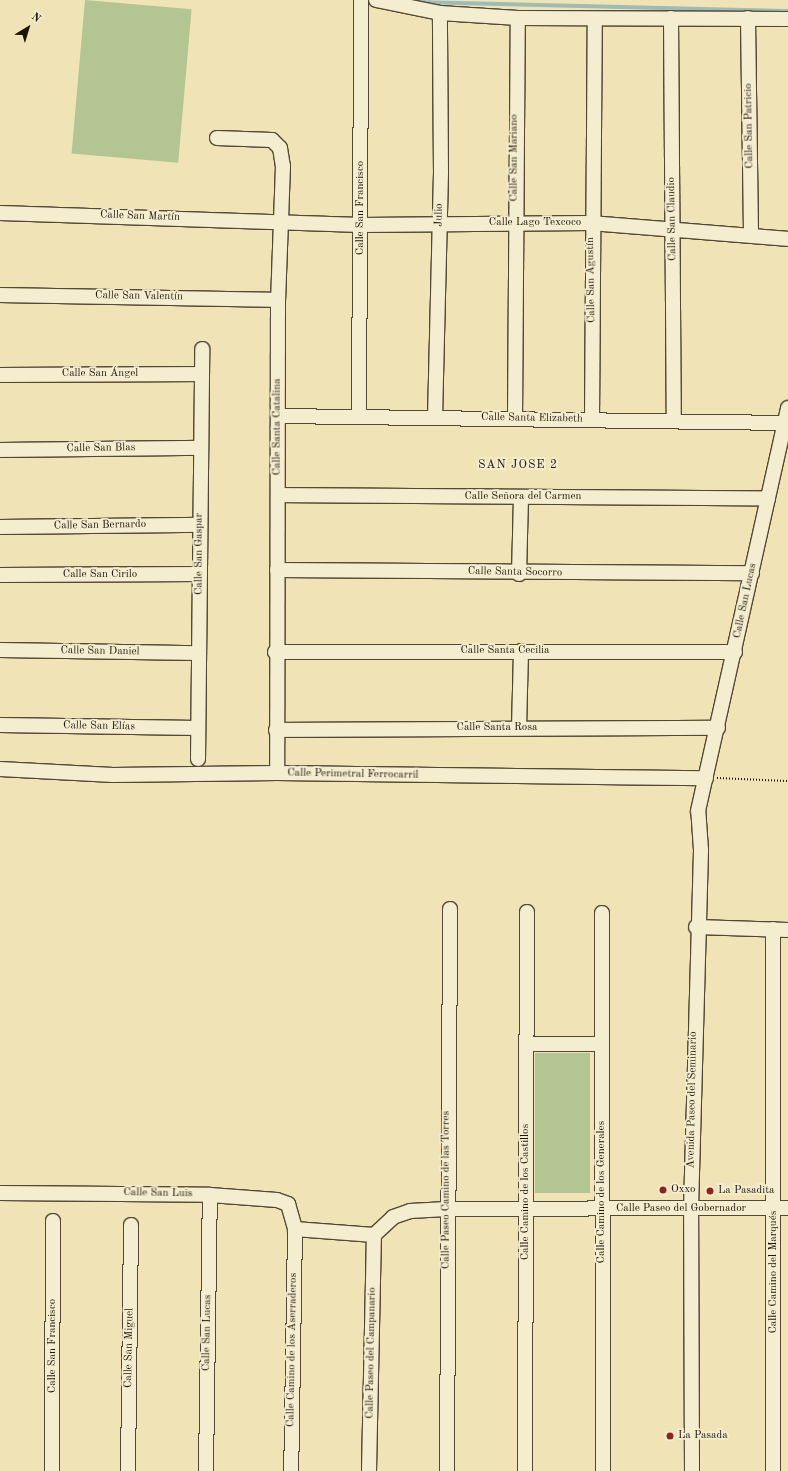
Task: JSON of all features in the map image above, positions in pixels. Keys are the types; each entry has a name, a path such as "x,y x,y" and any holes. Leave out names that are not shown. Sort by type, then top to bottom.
{"street":[{"name":"Calle San Francisco","path":"359,417 361,0"},
{"path":"376,0 440,13 518,18 595,21 671,18 788,19"},
{"name":"Julio","path":"435,418 440,224 440,13"},
{"name":"Calle San Mariano","path":"515,418 515,224 518,18"},
{"name":"Calle San Claudio","path":"671,18 674,421"},
{"name":"Calle San Patricio","path":"748,18 751,234"},
{"name":"Calle San Agustín","path":"592,420 591,223 595,21"},
{"name":"Calle Santa Catalina","path":"217,138 265,137 276,144 283,166 278,300 279,416 275,652 276,773"},
{"name":"Calle San Martín","path":"0,213 280,222"},
{"name":"Calle Lago Texcoco","path":"280,222 361,225 591,223 751,234 788,239"},
{"name":"Calle San Valentín","path":"0,295 278,300"},
{"name":"Calle San Gaspar","path":"198,759 202,349"},
{"name":"Calle San Ángel","path":"0,375 201,374"},
{"name":"Calle San Lucas","path":"706,778 788,408"},
{"name":"Calle Santa Elizabeth","path":"279,416 515,418 785,423"},
{"name":"Calle San Blas","path":"0,450 201,448"},
{"name":"Calle Señora del Carmen","path":"278,495 521,498 768,498"},
{"path":"519,574 521,498"},
{"name":"Calle San Bernardo","path":"0,527 200,525"},
{"name":"Calle Santa Socorro","path":"277,570 519,574 752,573"},
{"name":"Calle San Cirilo","path":"0,575 200,574"},
{"name":"Calle San Daniel","path":"0,650 199,653"},
{"path":"519,728 521,651"},
{"name":"Calle Santa Cecilia","path":"275,652 735,652"},
{"name":"Calle San Elías","path":"0,725 198,728"},
{"name":"Calle Santa Rosa","path":"276,730 718,728"},
{"name":"Calle Perimetral Ferrocarril","path":"0,769 113,776 276,773 706,778"},
{"name":"Avenida Paseo del Seminario","path":"692,1471 691,1209 696,927 700,850 698,811 706,778"},
{"name":"Calle Paseo Camino de las Torres","path":"447,1471 447,1209 450,909"},
{"name":"Calle Camino de los Castillos","path":"525,1471 527,912"},
{"name":"Calle Camino de los Generales","path":"602,913 604,1471"},
{"path":"696,927 788,930"},
{"name":"Calle Camino del Marqués","path":"773,929 781,1208 773,1471"},
{"path":"526,1044 602,1044"},
{"name":"Calle San Luis","path":"0,1193 210,1195 283,1201 292,1209 295,1229"},
{"name":"Calle San Lucas","path":"206,1471 210,1195"},
{"name":"Calle Paseo del Gobernador","path":"374,1235 383,1223 401,1213 447,1209 781,1208"},
{"name":"Calle San Francisco","path":"52,1471 54,1222"},
{"name":"Calle San Miguel","path":"128,1471 131,1225"},
{"path":"295,1229 374,1235"},
{"name":"Calle Camino de los Aserraderos","path":"291,1471 295,1229"},
{"name":"Calle Paseo del Campanario","path":"369,1471 374,1235"}],"path":[{"path":"706,778 788,781"}],"green space":[{"path":"85,0 192,9 178,163 72,153"},
{"path":"535,1053 590,1053 590,1193 535,1193"}],"waterway":[{"path":"416,2 788,11"}],"place":[{"name":"Oxxo","path":"663,1190"},
{"name":"La Pasadita","path":"710,1191"},
{"name":"La Pasada","path":"670,1436"}],"district":[{"name":"SAN JOSE 2","path":"518,466"}]}
